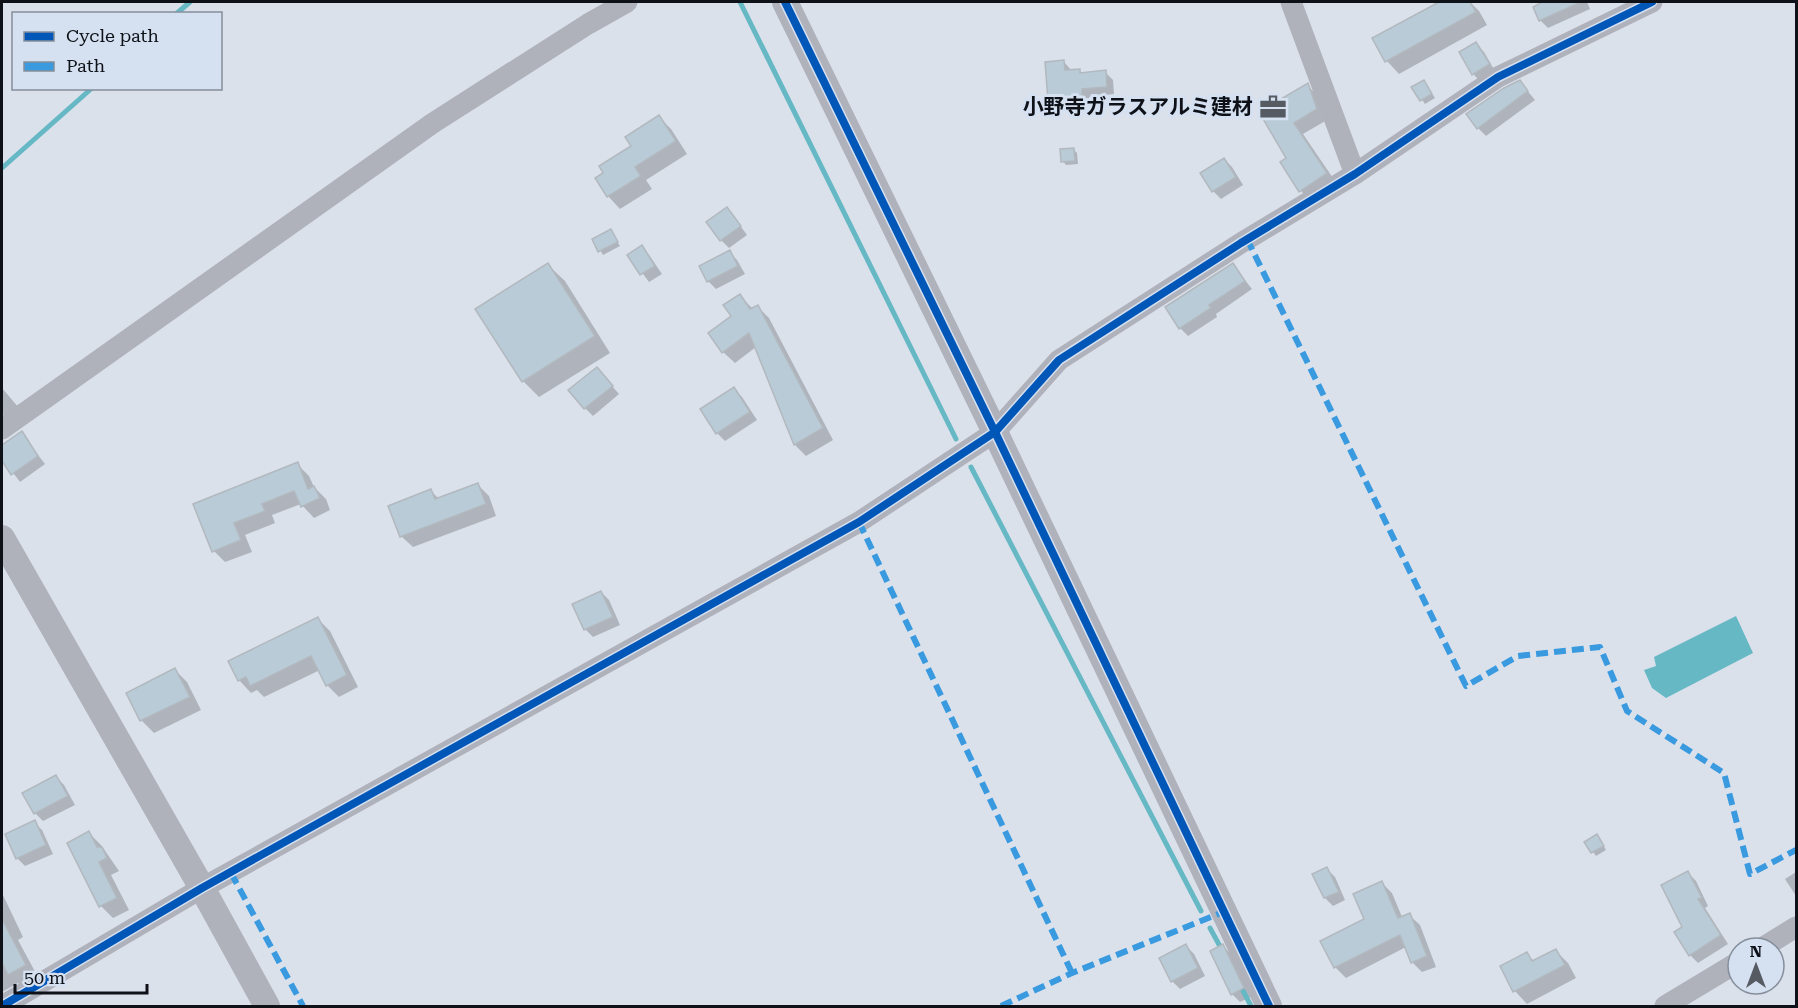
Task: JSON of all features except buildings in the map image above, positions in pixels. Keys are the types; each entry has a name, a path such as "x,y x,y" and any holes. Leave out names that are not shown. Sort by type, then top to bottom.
{"street":[{"path":"2,429 433,123 588,24 627,2"},
{"path":"785,2 995,432 1269,1006"},
{"path":"1291,2 1355,174"},
{"path":"2,1006 202,888 859,522 995,432 1059,360 1247,239 1355,174 1498,77 1652,2"},
{"path":"2,538 267,1006"},
{"path":"1782,936 1797,927"},
{"path":"1665,1006 1726,970"}],"water":[{"path":"1736,616 1753,653 1666,698 1652,688 1644,670 1656,666 1654,657"}],"waterway":[{"path":"178,12 190,2"},
{"path":"740,2 956,439"},
{"path":"2,168 90,90"},
{"path":"971,467 1201,911"},
{"path":"1210,928 1222,950"},
{"path":"1240,985 1251,1006"}],"marked path":[{"path":"1247,239 1466,686 1518,656 1600,647 1627,711 1724,773 1750,874 1796,850"},
{"path":"859,522 1072,973"},
{"path":"231,873 303,1006"},
{"path":"1001,1006 1072,973 1223,912"}],"cycle path":[{"path":"785,2 995,432 1269,1006"},
{"path":"2,1006 202,888 859,522 995,432 1059,360 1241,243 1355,174 1498,77 1652,2"}],"place":[{"name":"小野寺ガラスアルミ建材","path":"1273,107"}]}
